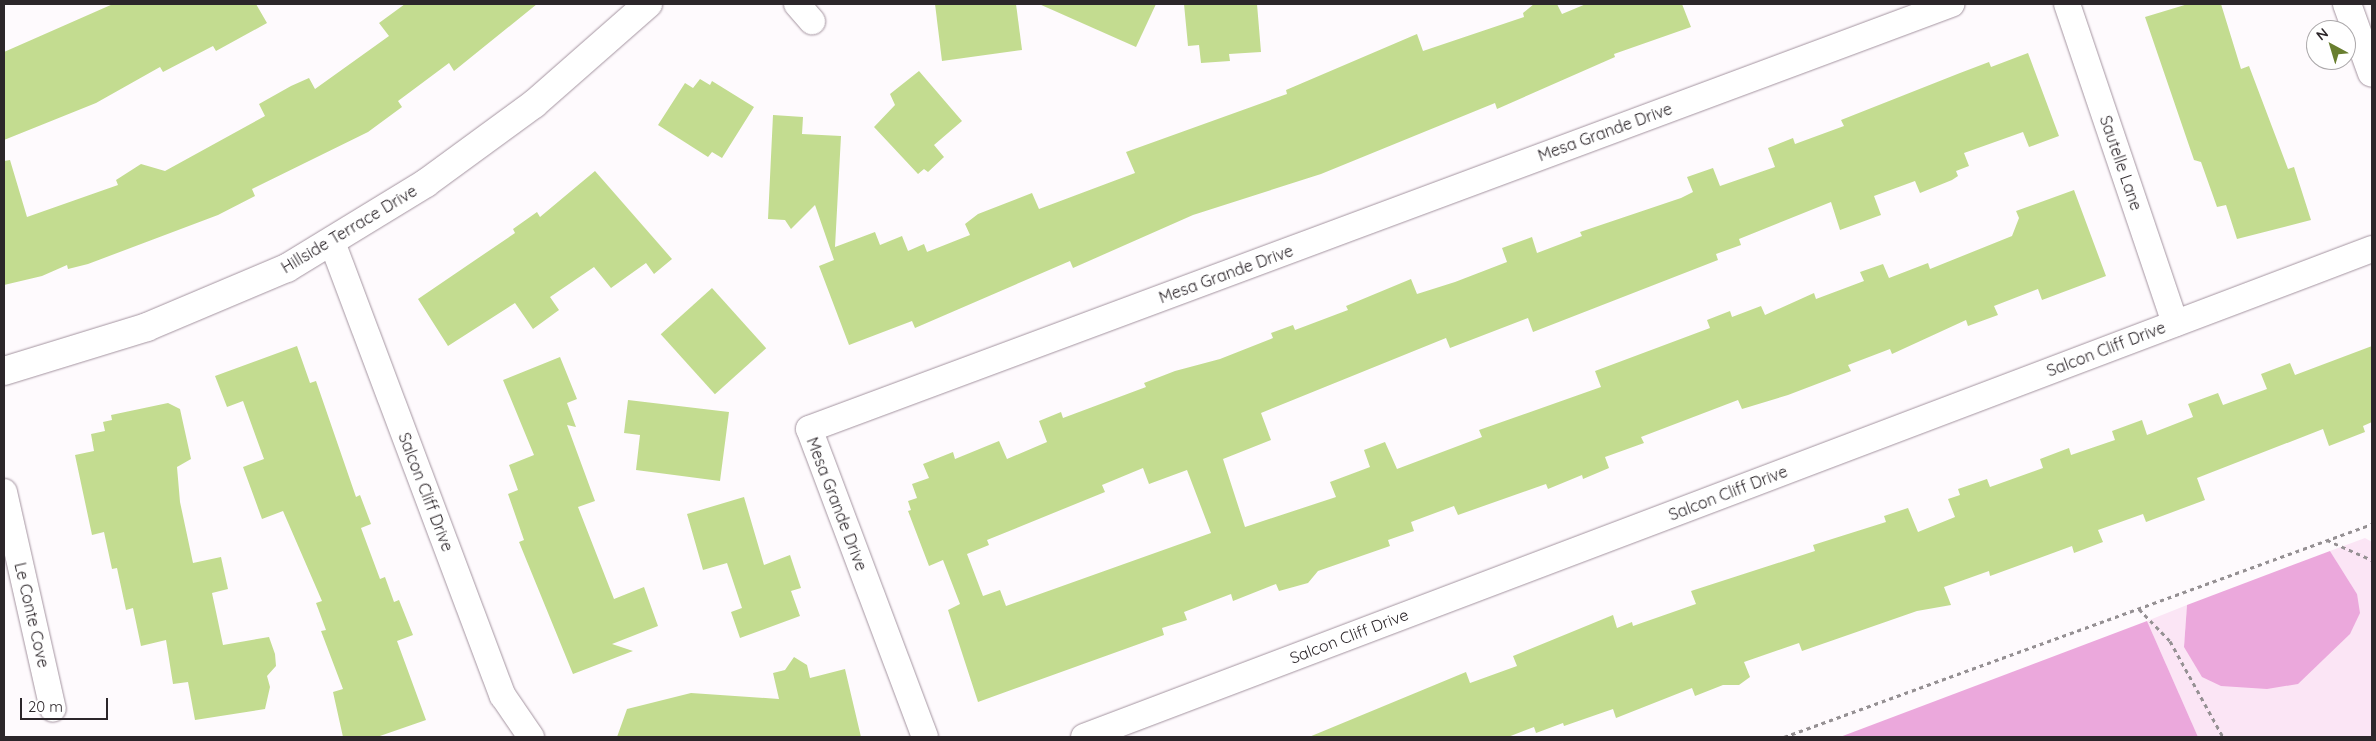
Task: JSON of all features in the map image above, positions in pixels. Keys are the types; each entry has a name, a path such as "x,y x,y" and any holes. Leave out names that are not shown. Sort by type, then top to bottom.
{"street":[{"name":"Hillside Terrace Drive","path":"4,371 186,312 236,292 332,242 426,183 534,104 648,4"},
{"name":"Mesa Grande Drive","path":"925,737 809,428 1951,4"},
{"name":"Sautelle Lane","path":"2067,4 2175,322"},
{"path":"2347,4 2372,73"},
{"name":"Salcon Cliff Drive","path":"332,242 503,696 531,737"},
{"name":"Salcon Cliff Drive","path":"1084,737 2175,322 2372,249"},
{"name":"Le Conte Cove","path":"4,492 53,709"}],"path":[{"path":"1784,737 2372,524"},
{"path":"2326,540 2372,560"},
{"path":"2139,609 2170,641 2224,737"}],"shaded area":[{"path":"2365,538 2372,542 2372,737 2198,737 2147,621 2187,605 2184,647 2357,594 2330,551"},
{"path":"2330,551 2357,594 2360,613 2350,634 2298,684 2267,689 2221,686 2202,677 2184,647 2187,605"},
{"path":"2147,621 2198,737 1840,737"}],"building":[{"path":"113,4 256,4 267,23 216,51 213,46 163,72 160,67 96,103 4,140 4,52"},
{"path":"405,4 537,4 454,71 449,63 398,101 402,107 368,132 252,189 255,196 218,215 88,264 68,269 67,265 42,276 4,285 4,161 10,160 27,217 118,185 116,180 141,164 165,171 265,116 259,104 291,86 309,78 315,89 389,36 379,23"},
{"path":"935,4 1016,4 1022,50 942,61"},
{"path":"1039,4 1156,4 1136,47"},
{"path":"1184,4 1257,4 1261,52 1229,54 1230,61 1201,63 1199,45 1188,46"},
{"path":"1534,4 1557,4 1562,14 1586,4 1682,4 1691,27 1614,54 1615,57 1497,109 1495,103 1321,174 1193,215 1073,268 1070,261 915,328 912,321 849,345 819,266 834,260 815,205 791,229 785,220 768,219 773,115 803,117 802,134 841,136 835,247 875,232 880,245 902,236 908,251 924,244 927,252 970,235 965,224 978,214 1032,193 1039,209 1135,173 1126,152 1287,94 1286,90 1417,34 1423,51 1524,17 1523,13"},
{"path":"2188,4 2221,4 2241,69 2249,66 2288,169 2294,167 2311,220 2237,239 2226,205 2217,207 2201,162 2194,160 2145,17"},
{"path":"2028,53 2059,136 2029,147 2023,132 1964,153 1969,166 1956,171 1958,176 1952,180 1920,193 1915,181 1874,196 1881,215 1840,230 1831,202 1739,239 1741,245 1716,254 1718,260 1533,332 1528,318 1450,348 1446,338 1261,413 1271,440 1223,459 1245,527 1336,497 1330,482 1370,467 1364,450 1385,442 1397,469 1482,437 1479,430 1601,387 1595,371 1710,328 1707,320 1730,311 1732,317 1761,306 1765,315 1814,293 1816,299 1864,281 1860,272 1883,264 1889,278 1928,263 1930,269 2012,236 2019,218 2016,211 2074,190 2106,276 2042,300 2038,289 1994,306 1998,315 1968,326 1966,320 1892,354 1890,349 1848,365 1851,371 1788,395 1742,409 1738,400 1641,437 1644,443 1605,457 1609,468 1583,479 1582,475 1548,489 1546,484 1458,515 1454,506 1411,522 1414,531 1388,540 1390,546 1318,571 1308,583 1279,591 1276,584 1233,601 1231,594 1184,612 1187,620 1162,628 1164,635 978,702 948,610 960,604 943,560 929,566 908,511 911,510 908,501 917,498 912,484 929,478 923,464 953,452 955,459 999,441 1007,459 1047,442 1039,421 1061,412 1063,418 1146,387 1144,383 1175,371 1220,359 1273,338 1271,333 1293,325 1295,330 1348,310 1346,306 1411,279 1417,294 1455,282 1507,262 1502,248 1532,237 1537,253 1582,236 1580,232 1681,198 1693,192 1687,177 1713,168 1720,186 1775,167 1768,148 1793,138 1795,144 1844,126 1841,120 1960,73 1989,62 1991,67","holes":["1143,468 1149,484 1187,470 1211,533 1006,606 1000,590 983,596 967,554 989,545 987,540 1105,492 1102,485"]},
{"path":"919,71 962,121 934,145 944,157 928,172 924,169 918,174 874,127 895,105 890,94"},
{"path":"700,79 710,85 712,81 754,107 722,158 712,152 708,157 658,125 685,83 693,88"},
{"path":"595,171 672,259 654,274 646,263 611,288 594,267 550,297 559,310 533,329 515,303 448,346 418,299 515,233 513,229 537,212 540,217"},
{"path":"712,288 766,348 715,394 661,334"},
{"path":"297,346 310,383 316,381 356,497 360,495 371,524 361,528 380,579 385,577 394,602 399,600 413,635 397,641 426,720 377,737 343,737 333,692 343,689 321,631 326,630 316,603 322,601 283,511 262,519 243,467 264,459 243,401 227,407 215,376"},
{"path":"2372,346 2372,422 2363,426 2365,432 2329,446 2323,429 2197,478 2205,500 2146,522 2143,514 2098,530 2103,542 2074,553 2072,546 1990,576 1989,571 1944,587 1951,605 1917,611 1802,651 1799,643 1744,662 1750,677 1739,685 1723,685 1695,696 1692,688 1616,718 1613,709 1564,726 1563,723 1536,733 1534,727 1508,737 1309,737 1466,672 1470,683 1517,666 1513,656 1613,615 1617,628 1632,622 1633,626 1696,604 1691,591 1815,551 1813,545 1886,522 1884,516 1908,508 1918,532 1955,517 1948,499 1960,495 1958,489 1987,479 1990,487 2043,468 2040,459 2069,448 2071,455 2115,440 2112,431 2142,420 2147,435 2193,417 2188,404 2218,393 2223,405 2267,389 2261,374 2290,363 2295,375"},
{"path":"560,357 577,399 567,403 576,427 567,425 595,501 578,507 614,599 644,587 658,626 612,644 633,651 573,674 519,542 524,540 508,494 518,490 509,465 534,455 503,380"},
{"path":"628,400 729,412 720,481 636,470 640,435 624,433"},
{"path":"168,403 180,409 191,459 177,467 180,502 193,563 221,557 228,589 212,593 223,645 269,637 275,654 276,666 267,676 270,687 265,709 195,720 188,682 173,684 166,640 141,646 133,608 126,610 117,568 112,569 104,532 92,535 75,455 94,451 91,434 105,431 103,422 112,420 111,415"},
{"path":"744,497 764,565 790,555 801,588 791,591 800,616 740,638 731,612 742,608 727,563 703,570 687,514"},
{"path":"794,657 807,665 810,678 845,669 861,737 617,737 627,709 691,693 779,699 773,673 785,670"}]}
